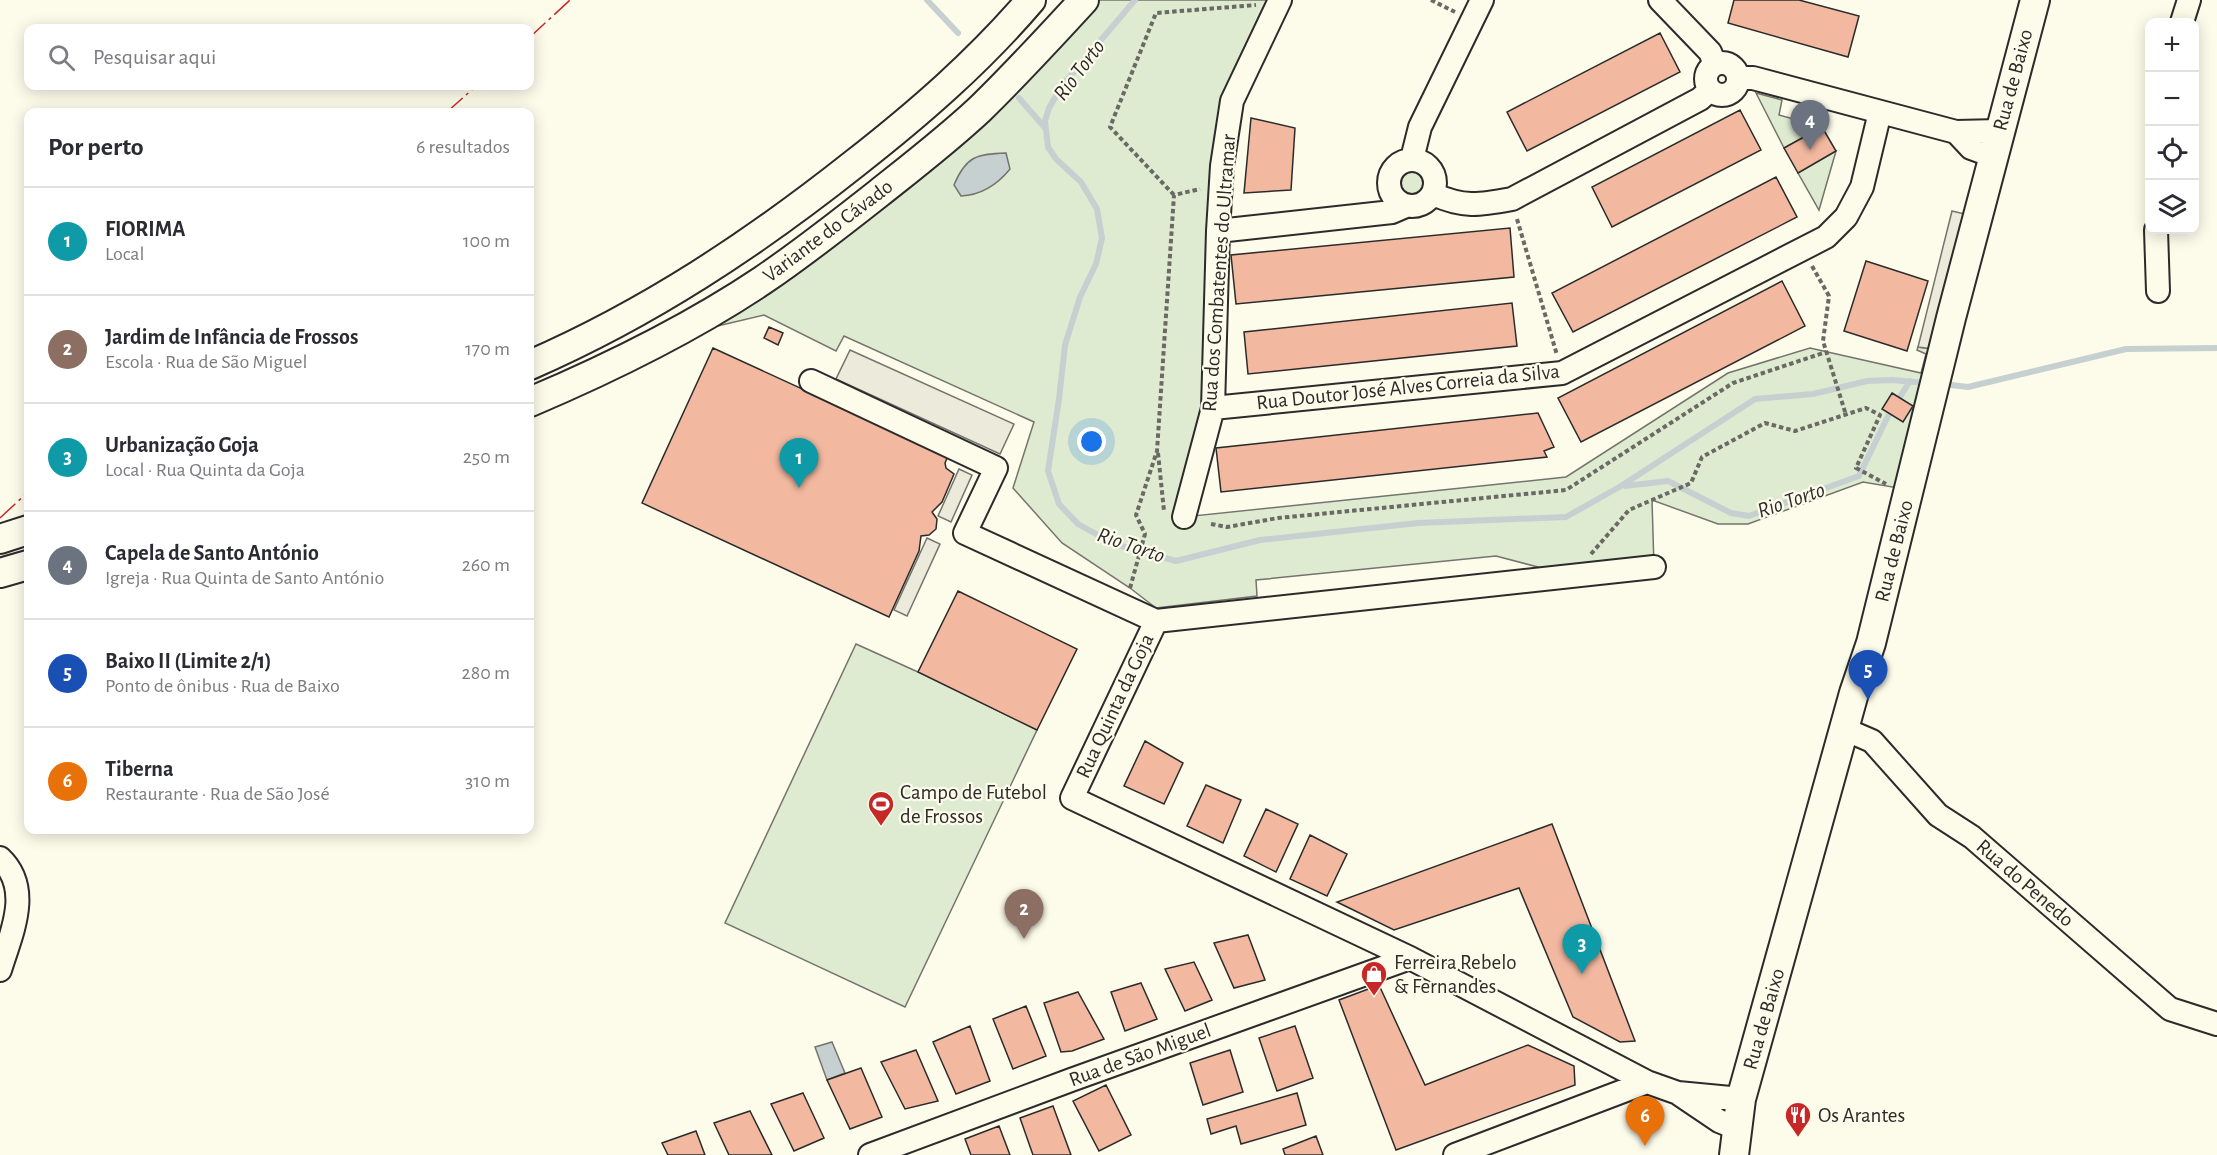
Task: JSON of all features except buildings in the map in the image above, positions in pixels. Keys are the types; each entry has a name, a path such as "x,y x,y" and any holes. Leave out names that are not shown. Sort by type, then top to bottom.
{"main road":[{"name":"Variante do Cávado","path":"534,363 675,291 782,220 886,139 954,81 1011,24 1031,0"},
{"name":"Variante do Cávado","path":"534,400 636,353 699,320 763,280 818,241 919,161 978,110 1083,0"},
{"name":"Rua de Baixo","path":"1735,1142 1741,1099 1844,729 1871,643 1996,143 2035,0"},
{"path":"0,538 24,531"},
{"path":"0,573 24,566"}],"street":[{"path":"1412,159 1420,127 1482,0"},
{"path":"1659,0 1710,52 1715,64"},
{"path":"2183,18 2189,0"},
{"name":"Rua dos Combatentes do Ultramar","path":"1184,517 1213,408 1218,231 1221,184 1232,101 1279,1"},
{"path":"1720,63 1734,68 1738,78 1736,87 1729,94 1718,95 1710,90 1706,75 1715,64 1720,63"},
{"path":"1738,78 1753,78 1996,143"},
{"path":"1433,195 1450,202 1477,206 1512,200 1700,99 1710,90"},
{"name":"Rua Doutor José Alves Correia da Silva","path":"1213,408 1563,373 1826,237 1846,217 1862,187 1880,112"},
{"path":"1218,231 1392,212 1406,206 1422,204 1433,195 1436,181 1425,163 1412,159 1398,164 1392,170 1388,184 1394,198 1406,206"},
{"path":"2156,234 2158,291"},
{"path":"811,381 996,468 965,532 1156,621"},
{"name":"Rua Quinta da Goja","path":"1654,567 1156,621 1072,798 1410,958 1647,1082 1678,1093 1741,1099"},
{"name":"Rua do Penedo","path":"1844,729 1872,741 1938,815 1972,837 2170,1009 2217,1024"},
{"path":"0,858 6,863 16,885 19,909 0,970"},
{"name":"Rua de São Miguel","path":"870,1155 1410,958"},
{"path":"1455,1155 1647,1082"},
{"name":"Rua Quinta da Goja","path":"1678,1093 1719,1121 1735,1142"}],"path":[{"path":"1184,517 1164,512 1157,451 1174,195 1110,127 1156,13 1279,1"},
{"path":"1174,195 1221,184"},
{"path":"1512,200 1563,373"},
{"path":"1803,249 1829,296 1823,341 1846,415"},
{"path":"1211,524 1227,527 1278,518 1566,490 1733,383 1826,352"},
{"path":"1572,576 1629,510 1691,483 1702,457 1765,423 1795,431 1866,408 1880,415 1856,468 1873,477"},
{"path":"1134,574 1145,534 1136,515 1157,451"}],"green space":[{"path":"1084,0 1280,0 1232,101 1213,408 1184,517 1566,477 1728,373 1810,348 1921,373 1926,354 1917,350 1918,347 1943,351 1910,490 1863,482 1748,524 1718,524 1652,500 1654,567 1572,576 1496,556 1256,580 1257,596 1156,608 1062,543 1013,488 1034,422 844,336 836,351 764,315 705,329 827,234"},
{"path":"1756,93 1782,100 1779,115 1822,127 1784,148"},
{"path":"1836,151 1819,210 1798,173"},
{"path":"1412,167 1423,171 1427,182 1423,193 1412,197 1401,193 1397,182 1401,171"},
{"name":"Campo de Futebol de Frossos","path":"856,644 1037,730 905,1007 725,923"}],"shaded area":[{"path":"1006,153 1010,169 1000,180 982,191 961,196 954,185 968,162 987,154"},
{"path":"1952,211 1969,215 1933,349 1918,347"},
{"path":"850,350 1014,424 1000,454 836,379"},
{"path":"959,469 972,475 951,522 938,516"},
{"path":"927,538 940,544 907,616 894,610"},
{"path":"832,1042 845,1073 827,1080 815,1047"}],"waterway":[{"path":"927,0 958,33"},
{"name":"Rio Torto","path":"1135,0 1061,87 1049,108 1045,121 1048,147 1056,159 1081,182 1097,209 1102,238 1096,264 1080,297 1065,345 1048,471 1059,504 1078,524 1114,544 1176,561 1260,540 1418,523 1566,517 1621,486 1755,399 1813,394 1867,381 1892,380 1927,383"},
{"path":"1019,98 1046,129"},
{"name":"Rio Torto","path":"1943,384 1968,387 2126,349 2217,348"},
{"name":"Rio Torto","path":"1625,486 1668,481 1731,513 1749,516 1859,476 1888,416 1910,381"}],"power":[{"path":"534,33 570,0"},
{"path":"451,108 472,90"},
{"path":"0,518 24,496"}],"place":[{"name":"Capela de Santo António","path":"1810,150"},
{"name":"FIORIMA","path":"799,488"},
{"name":"Baixo II (Limite 2/1)","path":"1868,700"},
{"name":"Campo de Futebol de Frossos","path":"881,827"},
{"name":"Jardim de Infância de Frossos","path":"1024,939"},
{"name":"Urbanização Goja","path":"1582,974"},
{"name":"Ferreira Rebelo & Fernandes","path":"1374,997"},
{"name":"Os Arantes","path":"1798,1138"},
{"name":"Tiberna","path":"1645,1146"}]}
